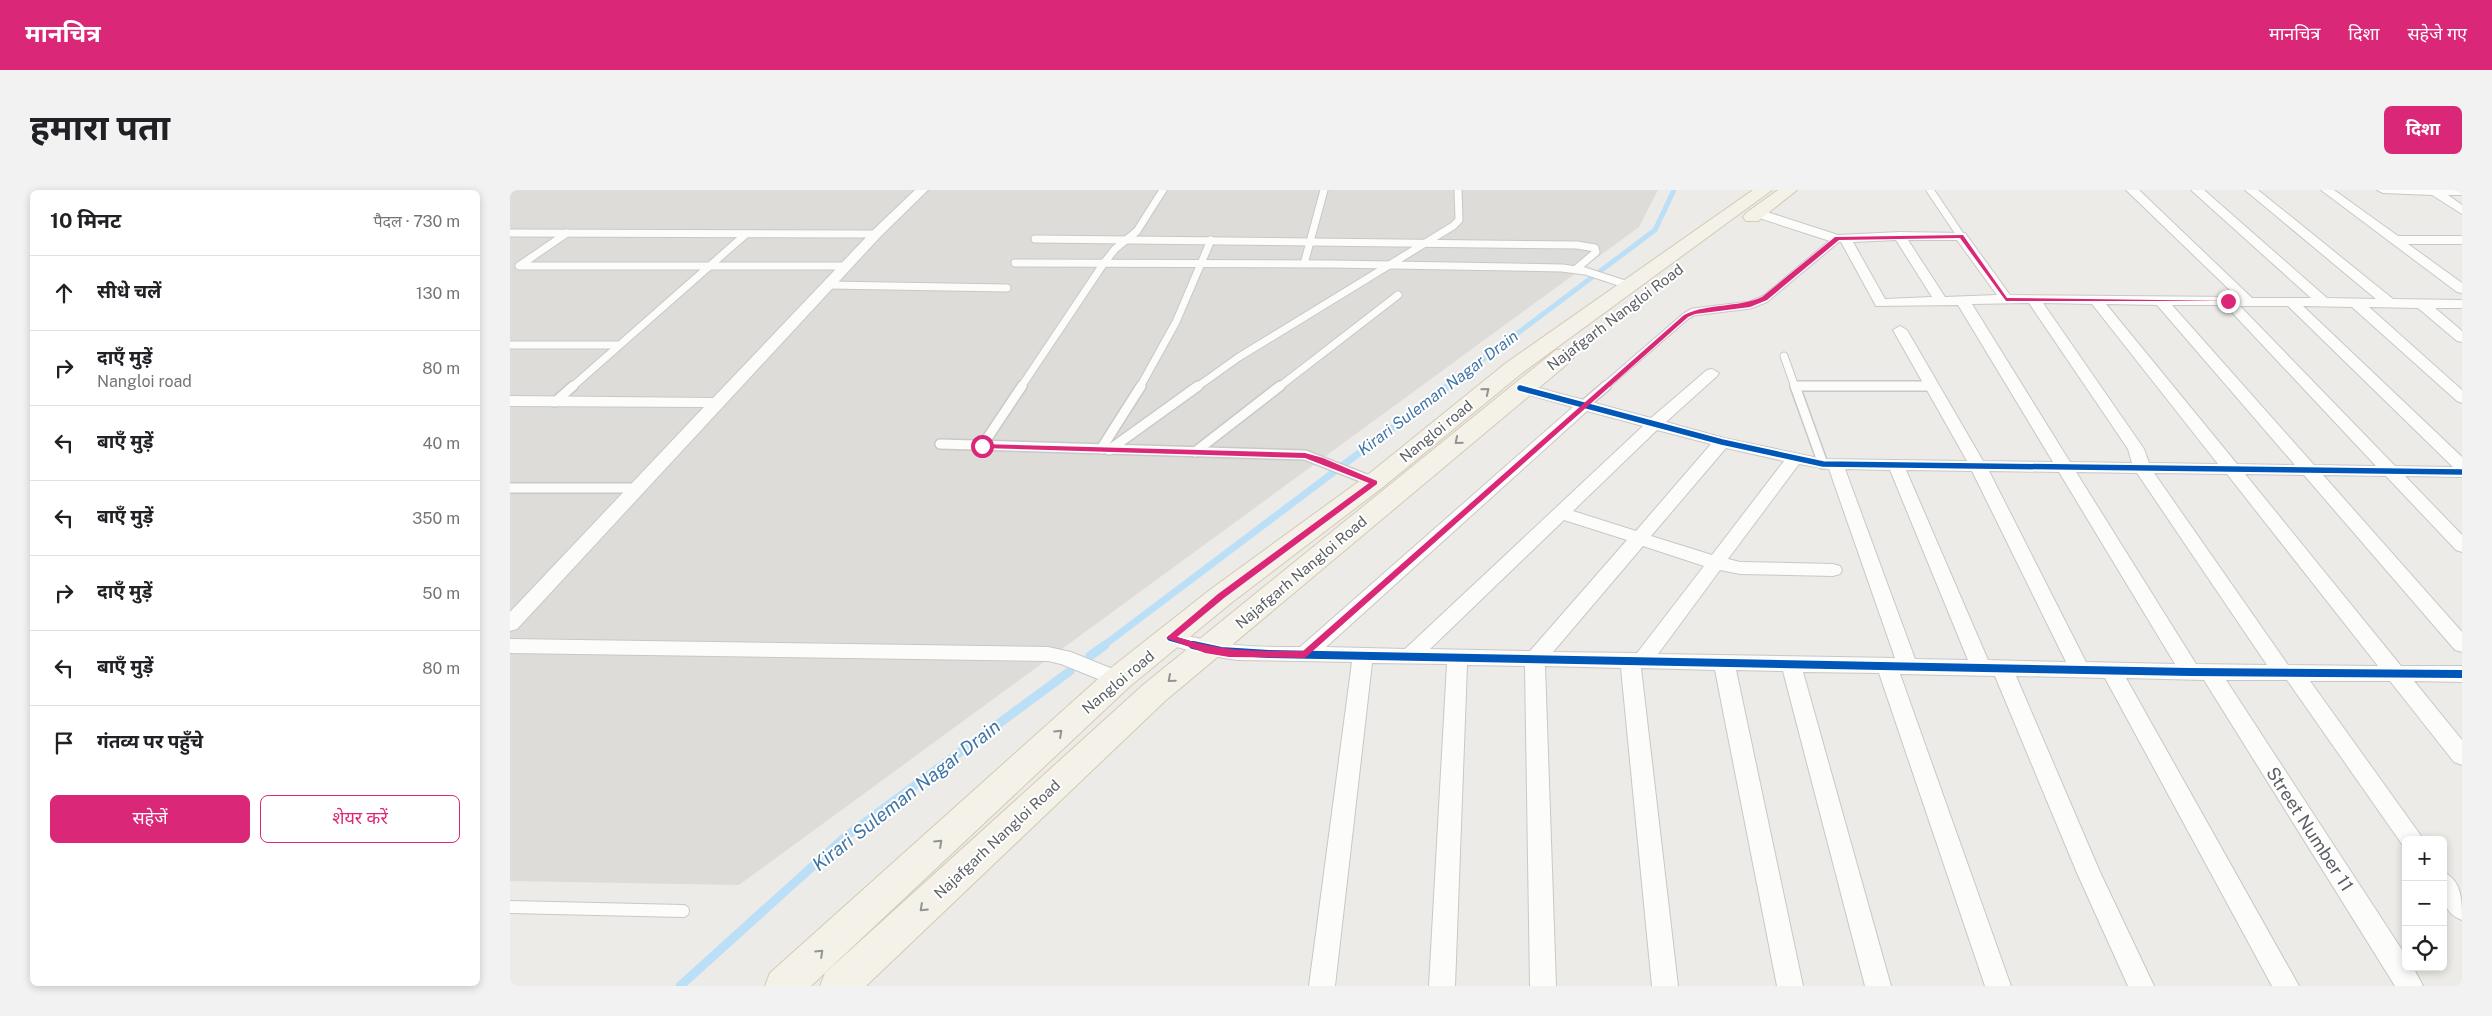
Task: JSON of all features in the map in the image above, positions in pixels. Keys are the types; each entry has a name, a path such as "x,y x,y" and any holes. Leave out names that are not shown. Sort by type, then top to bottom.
{"main road":[{"name":"Najafgarh Nangloi Road","path":"839,986 1154,694 1205,650 1253,614 1520,388 1760,202 1789,190"},
{"name":"Nangloi road","path":"784,986 1118,679 1221,596 1374,482 1618,281 1760,202"}],"street":[{"path":"510,624 876,234 922,190"},
{"path":"2132,190 2248,301"},
{"path":"2198,190 2323,302"},
{"path":"2251,190 2388,303"},
{"path":"2327,190 2462,289"},
{"path":"2383,190 2462,192"},
{"path":"2433,191 2462,210"},
{"path":"1760,202 1841,238 1961,236 2006,299"},
{"path":"1900,236 1940,300"},
{"path":"1841,238 1881,303 2006,299 2462,304"},
{"path":"2396,240 2459,242"},
{"path":"2034,300 2136,449 2142,468 2288,673 2409,836"},
{"path":"2096,300 2462,756"},
{"path":"2160,300 2462,645"},
{"name":"Street Number 11","path":"1963,301 2063,467 2410,986"},
{"path":"2228,301 2462,546"},
{"path":"2290,301 2462,466"},
{"path":"2355,302 2462,398"},
{"path":"2421,303 2462,338"},
{"path":"1900,330 1978,466 2080,670"},
{"path":"1409,657 1654,424 1712,373"},
{"path":"1520,388 1722,442 1794,459 1829,464 2462,472"},
{"path":"510,401 718,403"},
{"path":"1305,654 1584,406"},
{"path":"1543,986 1535,659 1722,442"},
{"path":"1665,986 1636,661 1716,563 1794,459"},
{"path":"1829,464 1897,666 1998,986"},
{"path":"1896,465 2089,873 2140,986"},
{"path":"1561,513 1716,563 1758,569 1833,570"},
{"path":"1170,638 1205,650 1255,655 1305,654 2200,672 2462,674"},
{"path":"510,646 1048,654 1064,657 1118,679"},
{"path":"1322,986 1362,656"},
{"path":"1442,986 1457,657"},
{"path":"1724,663 1790,986"},
{"path":"1791,664 1878,986"},
{"path":"2111,670 2286,986"},
{"path":"2447,888 2462,909"}],"lane":[{"path":"982,446 1104,263 1126,239 1137,231 1163,190"},
{"path":"1304,264 1324,190"},
{"path":"1105,450 1239,357 1453,226 1458,220 1458,190"},
{"path":"1930,190 1961,236"},
{"path":"510,233 876,234"},
{"path":"567,233 520,266 846,266"},
{"path":"555,402 746,234"},
{"path":"1584,406 1686,316 1693,312 1750,305 1764,298 1841,238"},
{"path":"1035,239 1424,242 1577,245 1595,248 1596,252 1593,257 1576,269"},
{"path":"1105,450 1156,361 1202,264 1211,240"},
{"path":"1015,263 1389,264 1576,269 1618,281"},
{"path":"829,285 1007,288"},
{"path":"1195,452 1398,296"},
{"path":"510,345 619,345"},
{"path":"1784,356 1829,464"},
{"path":"1795,386 1931,386"},
{"path":"940,444 1305,455 1320,459 1374,482"},
{"path":"510,488 638,488"},
{"path":"510,907 683,911"}],"shaded area":[{"path":"510,190 1658,190 1639,227 739,885 510,881"}],"waterway":[{"name":"Kirari Suleman Nagar Drain","path":"1446,387 1655,230 1674,190"},
{"name":"Kirari Suleman Nagar Drain","path":"1103,646 1448,386"},
{"name":"Kirari Suleman Nagar Drain","path":"1090,656 1105,645"},
{"name":"Kirari Suleman Nagar Drain","path":"680,986 845,837 1070,671"}],"cycle path":[{"path":"1520,388 1722,442 1823,464 2462,472"},
{"path":"1170,638 1205,648 1252,654 2190,672 2462,674"}],"route":[{"path":"982,446 1305,455 1320,459 1374,482 1221,596 1170,638 1205,650 1229,654 1305,654 1686,316 1693,312 1750,305 1764,298 1784,284 1837,238 1961,236 2006,299 2228,301"}]}
